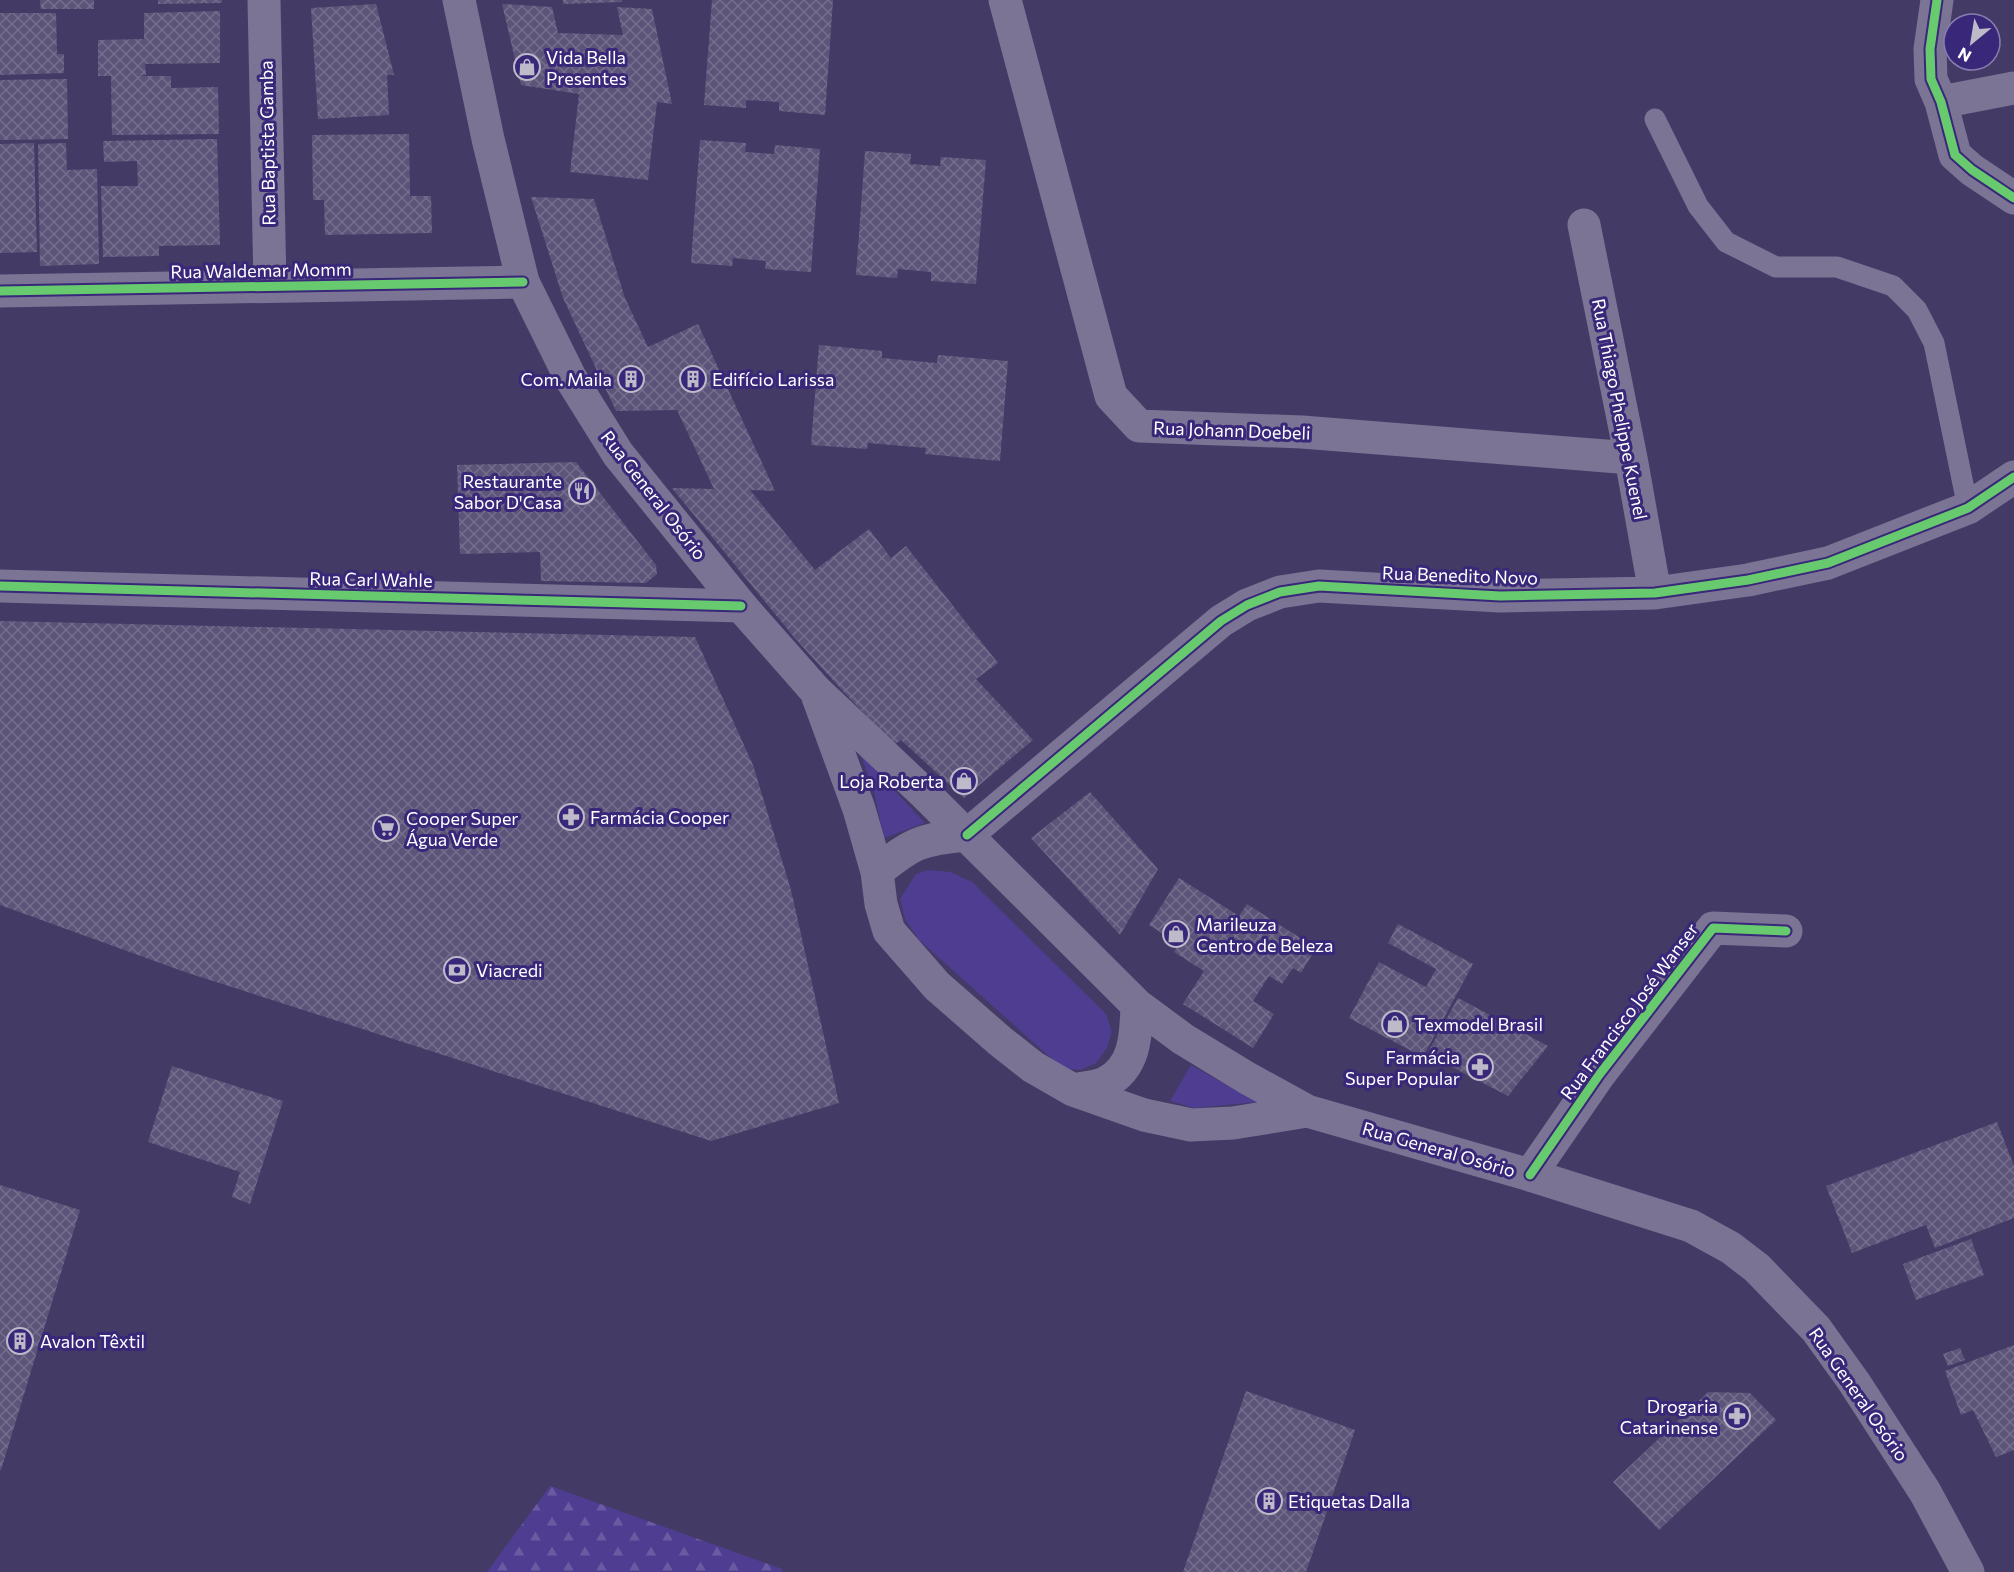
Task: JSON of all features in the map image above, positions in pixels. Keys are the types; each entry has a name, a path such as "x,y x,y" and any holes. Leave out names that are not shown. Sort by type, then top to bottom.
{"main road":[{"name":"Rua General Osório","path":"459,0 490,150 524,282 570,377 618,454 741,606 815,690 967,835 1137,1005 1183,1039 1247,1078 1307,1111 1530,1175 1691,1226 1731,1248 1757,1268 1816,1329 1854,1382 1925,1492 1968,1572"},
{"name":"Rua General Osório","path":"815,690 859,809 877,872 881,904 889,931 937,986 1000,1041 1033,1068 1073,1090 1144,1115 1191,1125 1233,1123 1307,1111"},
{"path":"877,872 918,843 928,839 967,835"},
{"path":"1073,1090 1105,1083 1121,1072 1131,1055 1136,1036 1137,1005"}],"street":[{"name":"Rua Baptista Gamba","path":"264,0 270,286"},
{"name":"Rua Johann Doebeli","path":"1005,0 1112,396 1139,426 1302,432 1631,458"},
{"path":"1937,0 1930,49 1931,79 1941,102 1955,155 1972,170 2014,198"},
{"path":"1941,102 2014,87"},
{"name":"Rua Thiago Phelippe Kuenel","path":"1584,225 1631,458 1655,593"},
{"name":"Rua Waldemar Momm","path":"0,291 524,282"},
{"name":"Rua Benedito Novo","path":"967,835 1221,621 1247,605 1280,592 1318,586 1500,596 1655,593 1748,580 1828,563 1968,508 2014,477"},
{"name":"Rua Carl Wahle","path":"0,586 741,606"},
{"name":"Rua Francisco José Wanser","path":"1530,1175 1599,1075 1713,928 1786,931"}],"lane":[{"path":"1655,118 1698,206 1725,242 1776,267 1837,267 1893,285 1917,310 1934,343 1968,508"}],"green space":[{"path":"861,755 925,823 884,838 874,792"},
{"path":"928,870 951,872 972,882 1106,1014 1112,1032 1107,1048 1096,1063 1080,1070 1062,1068 919,940 905,919 900,899 916,874"},
{"path":"1191,1065 1257,1102 1194,1108 1170,1101"},
{"path":"550,1486 782,1569 782,1572 487,1572"}],"building":[{"path":"40,0 94,0 94,9 41,9"},
{"path":"158,0 222,0 222,3 158,4"},
{"path":"563,0 622,0 622,2 563,4"},
{"path":"712,0 833,0 825,115 779,111 779,102 746,100 746,108 704,105"},
{"path":"376,4 394,75 387,75 389,115 318,119 311,8"},
{"path":"502,4 552,7 558,33 623,35 617,7 652,9 672,104 657,102 648,180 570,172 579,94 521,85"},
{"path":"220,11 220,63 145,64 146,75 137,76 171,76 171,88 218,87 219,134 112,135 111,76 98,76 98,40 144,39 144,13"},
{"path":"0,13 56,13 57,54 64,54 64,73 0,75"},
{"path":"67,79 68,139 0,140 0,80"},
{"path":"409,134 410,196 431,196 432,233 325,235 324,200 313,200 312,135"},
{"path":"217,139 220,245 159,246 159,256 103,257 101,186 138,186 137,161 104,162 103,141"},
{"path":"700,140 746,143 745,152 774,154 775,145 820,149 811,272 765,269 766,261 733,258 732,266 691,263"},
{"path":"34,143 37,252 0,253 0,144"},
{"path":"66,143 67,170 97,169 99,264 40,266 38,144"},
{"path":"865,151 911,154 910,164 940,166 941,157 986,160 976,284 931,281 931,272 898,269 897,278 856,275"},
{"path":"531,197 594,199 625,298 648,347 698,324 775,491 750,490 815,570 869,529 891,558 906,546 998,663 976,679 1033,740 964,798 901,740 894,745 841,689 793,636 672,488 714,489 677,410 616,411 563,298"},
{"path":"819,345 882,351 882,358 937,363 938,355 1008,361 1000,461 925,454 926,448 868,443 867,449 811,445"},
{"path":"576,462 656,565 657,574 646,583 541,581 540,552 460,554 457,465"},
{"name":"Cooper Super Água Verde","path":"0,621 695,637 753,765 791,890 839,1103 711,1141 185,972 0,905"},
{"path":"1090,792 1158,869 1120,935 1031,838"},
{"path":"1179,878 1239,916 1247,904 1316,948 1301,973 1293,968 1282,984 1269,976 1253,1001 1274,1014 1253,1048 1183,1004 1204,971 1174,952 1179,944 1149,925"},
{"path":"1398,924 1473,964 1423,1057 1349,1018 1379,962 1426,987 1436,969 1388,943"},
{"path":"1458,998 1548,1046 1508,1096 1427,1054"},
{"path":"172,1066 283,1101 250,1204 232,1197 240,1172 148,1142"},
{"path":"1997,1122 2014,1166 2014,1218 1935,1248 1926,1225 1852,1253 1826,1186"},
{"name":"Avalon Têxtil","path":"0,1185 80,1210 1,1470 0,1470"},
{"path":"1971,1239 1984,1275 1916,1300 1903,1264"},
{"path":"2014,1345 2014,1450 1996,1457 1973,1410 1961,1415 1945,1371"},
{"path":"1960,1348 1965,1360 1948,1366 1943,1354"},
{"name":"Etiquetas Dalla","path":"1246,1391 1355,1430 1306,1572 1183,1572"},
{"path":"1708,1392 1750,1393 1776,1420 1659,1530 1613,1482"}],"cycle path":[{"path":"1937,0 1930,49 1931,79 1941,102 1955,155 1972,170 2014,198"},
{"path":"0,291 523,282"},
{"path":"967,835 1221,621 1247,605 1280,592 1319,586 1500,596 1655,593 1748,580 1828,563 1968,508 2014,477"},
{"path":"0,586 741,606"},
{"path":"1530,1175 1599,1075 1713,928 1786,931"}],"place":[{"name":"Vida Bella Presentes","path":"527,67"},
{"name":"Com. Maila","path":"631,379"},
{"name":"Edifício Larissa","path":"693,379"},
{"name":"Restaurante Sabor D'Casa","path":"582,491"},
{"name":"Loja Roberta","path":"964,781"},
{"name":"Farmácia Cooper","path":"571,817"},
{"name":"Cooper Super Água Verde","path":"386,828"},
{"name":"Marileuza Centro de Beleza","path":"1176,934"},
{"name":"Viacredi","path":"457,970"},
{"name":"Texmodel Brasil","path":"1395,1024"},
{"name":"Farmácia Super Popular","path":"1480,1067"},
{"name":"Avalon Têxtil","path":"20,1341"},
{"name":"Drogaria Catarinense","path":"1737,1416"},
{"name":"Etiquetas Dalla","path":"1269,1501"}]}
